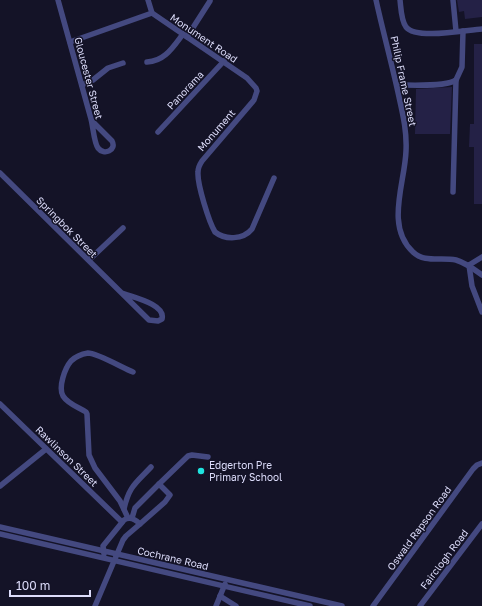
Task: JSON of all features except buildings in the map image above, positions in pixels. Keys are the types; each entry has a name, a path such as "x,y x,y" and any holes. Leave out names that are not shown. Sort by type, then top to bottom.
{"street":[{"name":"Gloucester Street","path":"58,0 92,121 98,148 103,151 113,148 114,145 112,141 92,121"},
{"path":"70,42 152,13 148,0"},
{"name":"Philip Frame Street","path":"376,0 397,85 407,142 405,166 398,203 400,230 407,245 417,256 425,259 452,260 469,265"},
{"path":"400,0 402,17 406,26 411,31 426,34 482,29"},
{"path":"453,0 456,31"},
{"path":"147,62 157,61 166,55 185,35 210,1"},
{"name":"Monument Road","path":"152,13 224,61 247,78 256,88"},
{"path":"453,192 456,80 462,67 463,31"},
{"name":"Panorama","path":"158,132 224,61"},
{"path":"82,85 93,80 108,68 123,63"},
{"path":"397,85 433,85 450,83 456,80"},
{"name":"Monument","path":"256,88 257,91 254,100 202,161 198,170 198,178 203,197 215,232 224,237 234,238 245,236 249,233 274,178"},
{"name":"Springbok Street","path":"0,173 148,320 154,322 162,319 162,311 154,305 122,293"},
{"path":"89,260 123,228"},
{"path":"469,265 482,257"},
{"path":"469,265 482,275"},
{"path":"469,265 472,286 482,312"},
{"path":"133,372 97,355 87,353 71,362 62,383 62,388 66,400 87,414 89,455 95,468 116,495 130,518 140,524"},
{"name":"Rawlinson Street","path":"0,404 122,522"},
{"path":"0,486 46,449"},
{"path":"105,558 104,546 122,522 130,518 135,508 159,484 188,456 208,457"},
{"name":"Oswald Rapson Road","path":"373,606 473,469 482,463"},
{"path":"124,509 130,489 151,467"},
{"path":"94,606 124,538 165,502 170,495 159,484"},
{"name":"Fairclogh Road","path":"420,606 482,524"},
{"name":"Cochrane Road","path":"0,527 342,606"},
{"name":"Cochrane Road","path":"0,534 310,606"},
{"path":"216,606 227,579"},
{"path":"220,596 236,606"}],"place":[{"name":"Edgerton Pre Primary School","path":"201,471"}]}
